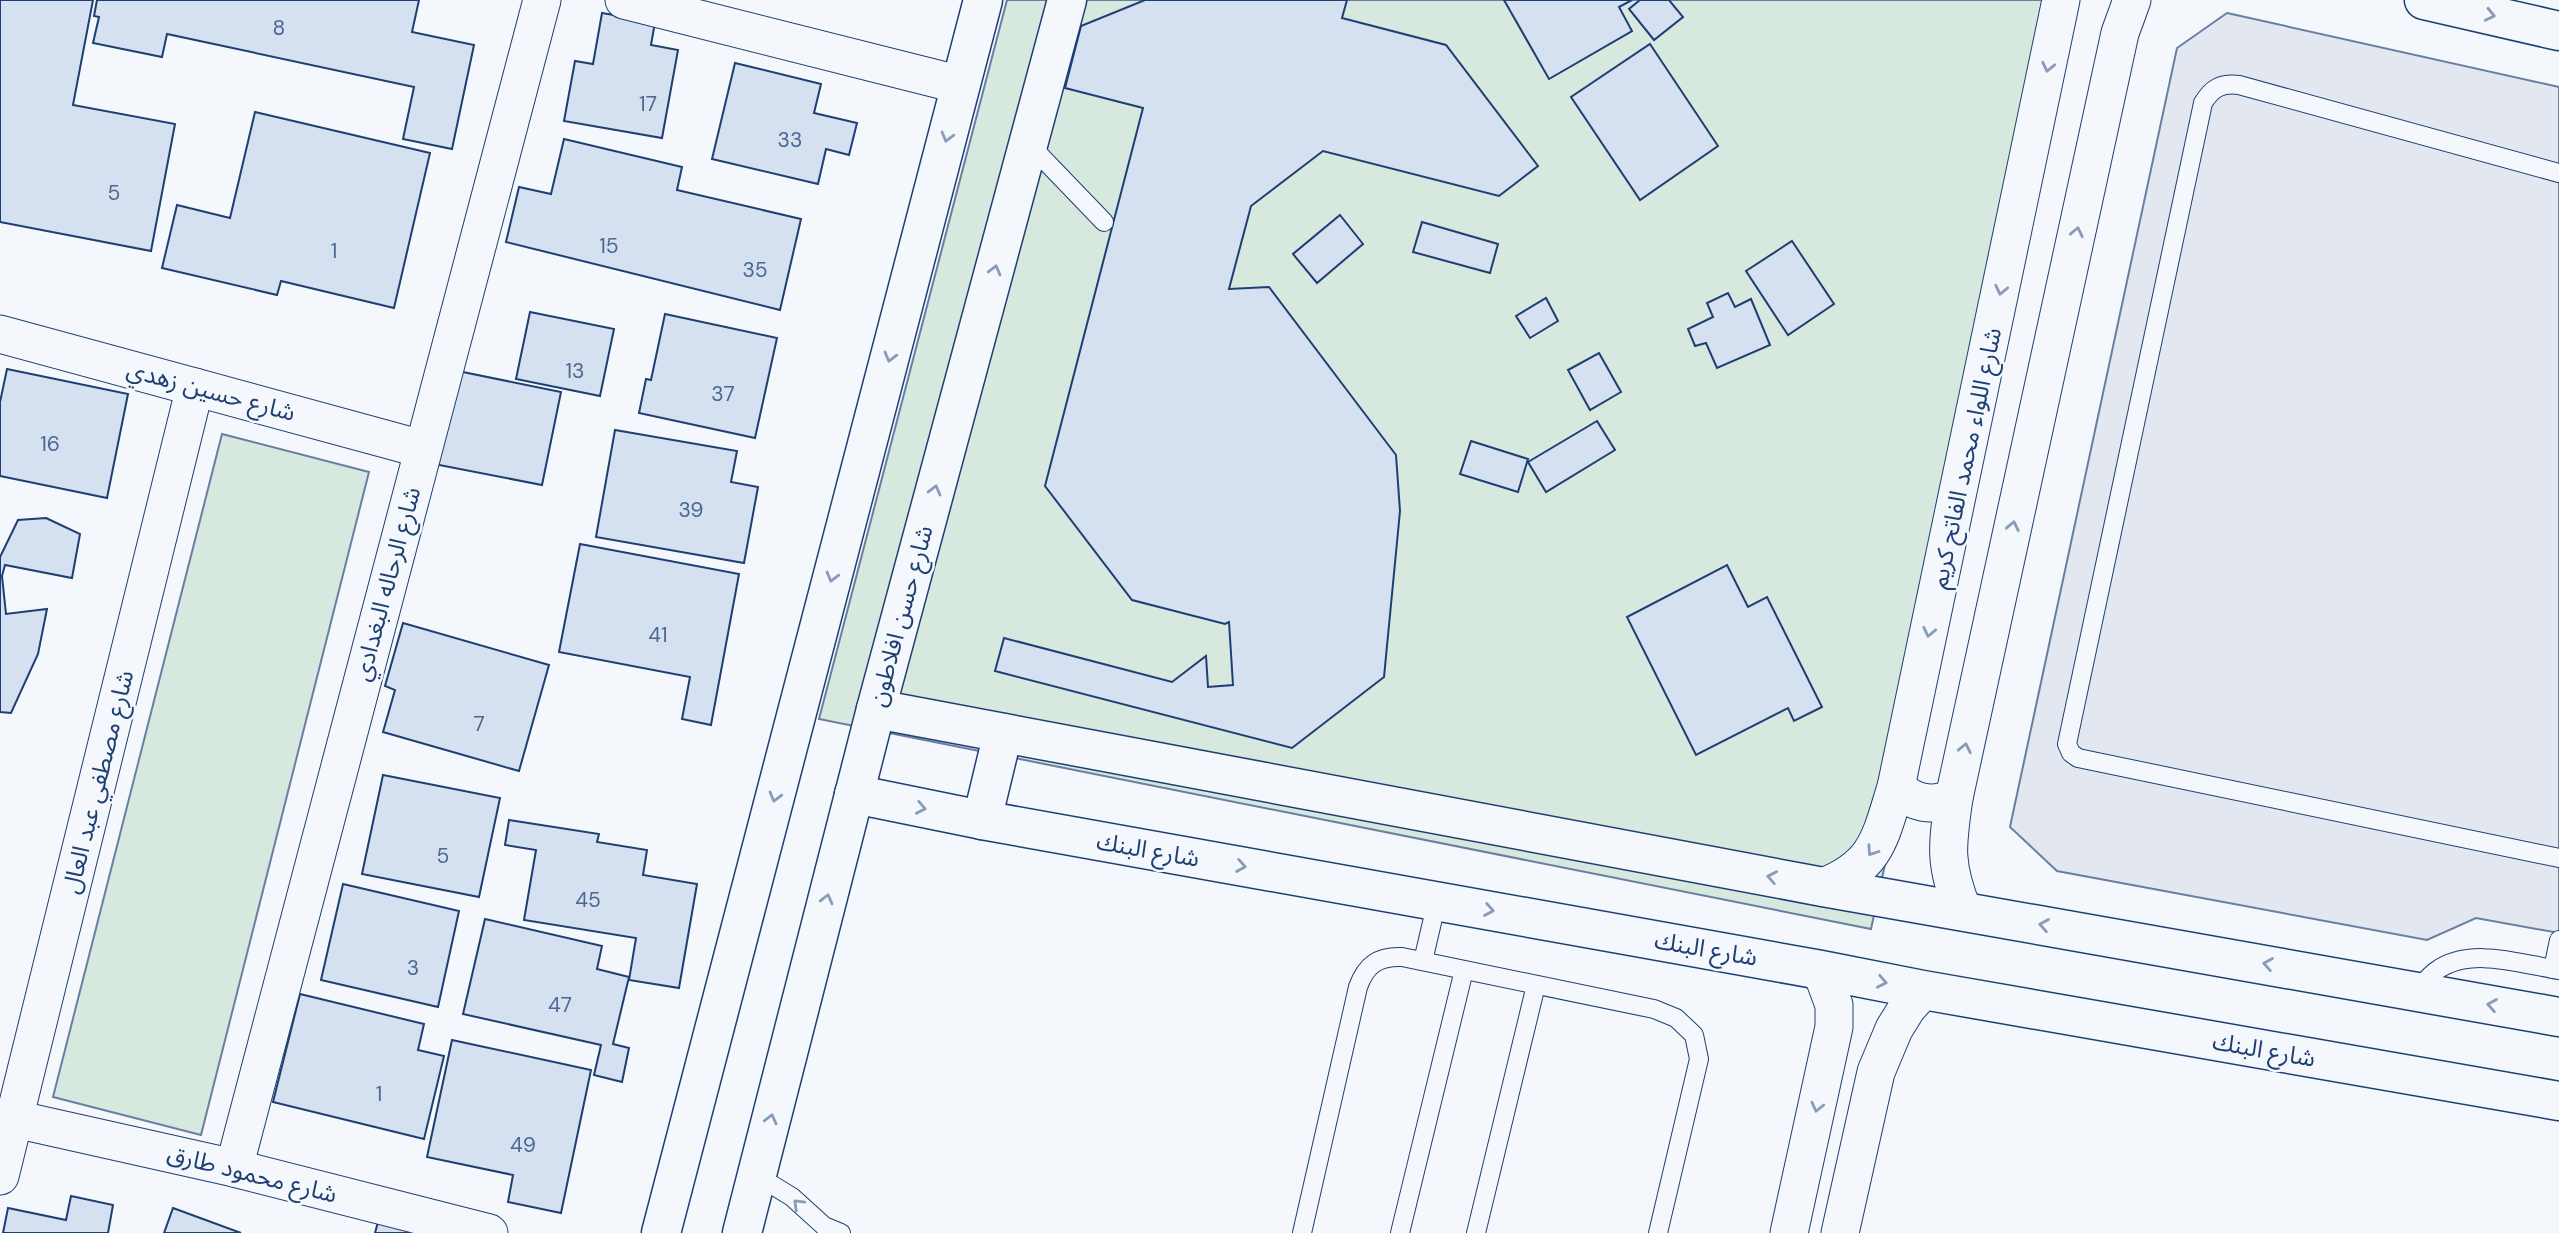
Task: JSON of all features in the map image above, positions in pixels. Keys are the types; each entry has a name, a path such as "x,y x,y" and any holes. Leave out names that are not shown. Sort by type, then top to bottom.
{"street":[{"name":"شارع الرحاله البغدادي","path":"234,1168 542,0"},
{"path":"624,0 961,85"},
{"path":"661,1233 983,0"},
{"name":"شارع حسن افلاطون","path":"742,1233 876,709 1067,0"},
{"name":"شارع اللواء محمد الفاتح كريم","path":"1823,887 1856,870 1869,857 1881,836 1896,787 2060,0"},
{"path":"1964,911 1949,871 1948,853 1954,798 2120,33 2132,0"},
{"path":"2424,0 2559,31"},
{"name":"شارع حسين زهدي","path":"0,334 422,449"},
{"name":"شارع مصطفي عبد العال","path":"0,1176 195,387"},
{"path":"876,709 1823,887 2559,1017"},
{"path":"982,820 1003,733"},
{"path":"1896,787 1906,796 1930,804 1954,798"},
{"name":"شارع البنك","path":"854,794 982,820 1923,990 2559,1101"},
{"path":"1789,1233 1834,1027 1833,1005 1821,970"},
{"path":"1840,1233 1876,1072 1894,1029 1923,990"},
{"path":"1830,1050 1839,1045 1860,1047 1874,1062 1876,1072"},
{"name":"شارع محمود طارق","path":"15,1119 234,1168 489,1233"}],"lane":[{"path":"2559,173 2239,85 2226,83 2210,91 2203,103 2067,744 2071,753 2078,758 2559,858"},
{"path":"1029,144 1104,222"},
{"path":"1423,961 1437,901"},
{"path":"2416,991 2436,971 2461,960 2488,959 2556,969 2559,940"},
{"path":"1302,1233 1363,974 1373,962 1387,956 1423,961 1654,1009 1676,1018 1694,1035 1699,1059 1658,1233"},
{"path":"1400,1233 1464,970"},
{"path":"1476,1233 1536,985"},
{"path":"756,1175 792,1197 824,1226 841,1233"}],"shaded area":[{"path":"1007,0 2072,0 1871,929 819,719"},
{"path":"2227,13 2559,87 2559,933 2476,918 2427,940 2057,871 2010,827 2177,48"},
{"path":"222,434 369,472 201,1135 53,1097"}],"building":[{"path":"0,0 93,0 73,105 175,124 151,251 0,222"},
{"path":"97,0 419,0 412,32 474,45 452,149 403,139 414,87 167,34 162,57 93,43 99,17 94,16"},
{"path":"1145,0 1347,0 1342,18 1446,45 1538,166 1499,196 1323,151 1251,206 1229,289 1269,287 1396,455 1400,511 1384,677 1292,748 995,671 1004,638 1172,682 1206,656 1208,687 1233,685 1229,622 1225,624 1132,600 1045,486 1143,108 1065,88 1081,26"},
{"path":"1504,0 1632,0 1619,7 1632,31 1549,79"},
{"path":"1640,0 1669,0 1683,17 1654,40 1629,9"},
{"path":"602,13 655,22 651,45 678,50 662,138 564,121 575,61 593,64"},
{"path":"1650,44 1718,146 1640,200 1571,97"},
{"path":"735,63 821,84 814,113 857,123 849,155 826,149 818,184 712,159"},
{"path":"255,112 430,153 394,308 281,281 277,295 162,268 177,205 230,218"},
{"path":"564,139 682,167 677,190 801,219 780,310 506,242 519,187 551,194"},
{"path":"1340,215 1363,244 1317,283 1293,254"},
{"path":"1422,222 1498,244 1490,273 1413,252"},
{"path":"1792,241 1834,304 1788,335 1746,271"},
{"path":"1728,293 1735,307 1751,299 1770,345 1717,368 1706,343 1695,346 1688,329 1713,317 1707,303"},
{"path":"1546,298 1558,321 1530,338 1516,316"},
{"path":"530,312 614,329 600,396 516,379"},
{"path":"665,314 777,338 755,438 639,413 646,379 651,380"},
{"path":"1599,353 1621,392 1590,410 1568,370"},
{"path":"7,369 128,394 107,498 0,476 0,402"},
{"path":"453,370 561,392 542,485 434,464"},
{"path":"1597,421 1615,450 1546,492 1528,462"},
{"path":"615,430 737,451 731,482 758,487 744,563 596,537"},
{"path":"1471,441 1528,459 1518,492 1460,474"},
{"path":"46,518 80,534 72,578 5,565 2,576 6,614 47,609 38,654 11,713 0,712 0,557 18,520"},
{"path":"580,544 739,574 711,725 682,719 690,677 559,652"},
{"path":"1727,565 1748,607 1767,597 1822,707 1794,721 1788,708 1696,755 1627,617"},
{"path":"403,623 549,665 519,771 383,732 395,690 385,686"},
{"path":"383,775 500,798 479,897 362,874"},
{"path":"509,820 599,834 597,842 647,850 643,875 697,884 679,988 629,980 636,938 524,920 536,850 505,845"},
{"path":"343,884 459,911 438,1007 321,980"},
{"path":"485,919 602,946 597,969 629,977 613,1044 629,1048 622,1082 594,1075 601,1045 463,1014"},
{"path":"300,994 424,1024 418,1050 444,1056 424,1139 273,1102"},
{"path":"452,1040 591,1070 561,1213 508,1202 513,1175 427,1157"},
{"path":"71,1196 113,1205 108,1233 3,1233 8,1208 66,1220"},
{"path":"173,1208 241,1233 164,1233"},
{"path":"378,1222 418,1233 375,1233"}]}
